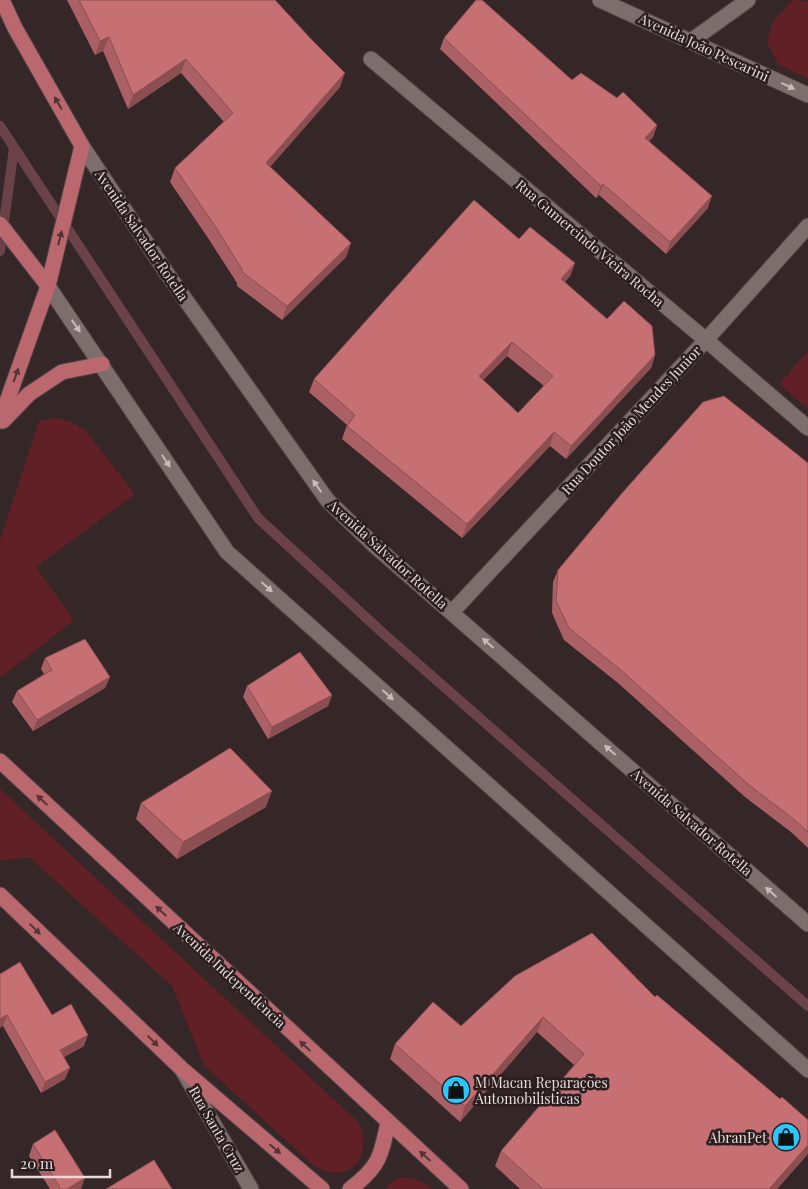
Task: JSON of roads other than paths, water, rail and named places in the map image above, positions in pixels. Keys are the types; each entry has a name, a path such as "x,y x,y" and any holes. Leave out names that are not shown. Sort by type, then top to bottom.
{"main road":[{"name":"Avenida Salvador Rotella","path":"2,0 15,28 82,146"},
{"path":"0,423 48,286 82,146"},
{"path":"0,224 48,286"},
{"path":"0,423 29,394 62,372 102,364"},
{"name":"Avenida Independência","path":"0,761 461,1189"},
{"path":"0,895 182,1070 322,1189"},
{"path":"350,1189 366,1177 378,1162 388,1122"}],"street":[{"name":"Avenida João Pescarini","path":"600,0 808,95"},
{"path":"691,41 748,0"},
{"name":"Rua Gumercindo Vieira Rocha","path":"371,59 808,428"},
{"name":"Avenida Salvador Rotella","path":"82,146 168,276 328,501 374,545 808,924"},
{"name":"Rua Doutor João Mendes Junior","path":"452,612 706,340 808,226"},
{"path":"48,286 227,552 808,1070"},
{"name":"Rua Santa Cruz","path":"182,1070 252,1189"}],"waterway":[{"path":"0,126 258,518 385,635 808,1006"},
{"path":"0,251 14,148"}],"place":[{"name":"M Macan Reparações Automobilísticas","path":"456,1090"},
{"name":"AbranPet","path":"786,1137"}]}
